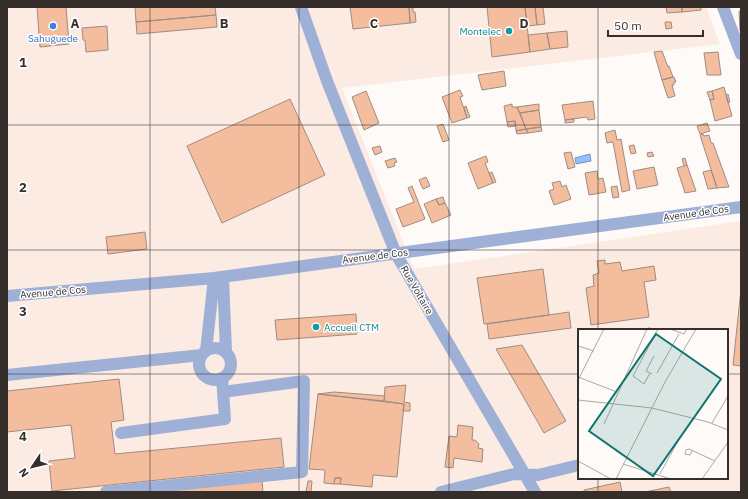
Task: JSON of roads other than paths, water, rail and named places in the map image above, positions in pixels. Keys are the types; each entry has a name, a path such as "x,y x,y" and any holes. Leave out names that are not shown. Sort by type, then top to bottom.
{"street":[{"name":"Rue Voltaire","path":"300,7 327,81 396,254 535,492"},
{"path":"723,7 741,54"},
{"name":"Avenue de Cos","path":"7,296 218,277 741,207"},
{"path":"218,277 226,352 229,356 231,366 229,371 222,378 212,379 203,374 199,364 204,353 218,277"},
{"path":"7,375 204,353 216,348 226,352"},
{"path":"121,433 225,419 222,378"},
{"path":"106,492 302,472 304,381 223,392"},
{"path":"442,492 514,474 538,475 578,465"}],"water":[{"path":"590,154 591,161 576,164 575,158"}],"place":[{"name":"Sahuguede","path":"53,26"},
{"name":"Montelec","path":"509,31"},
{"name":"Accueil CTM","path":"316,327"}]}
